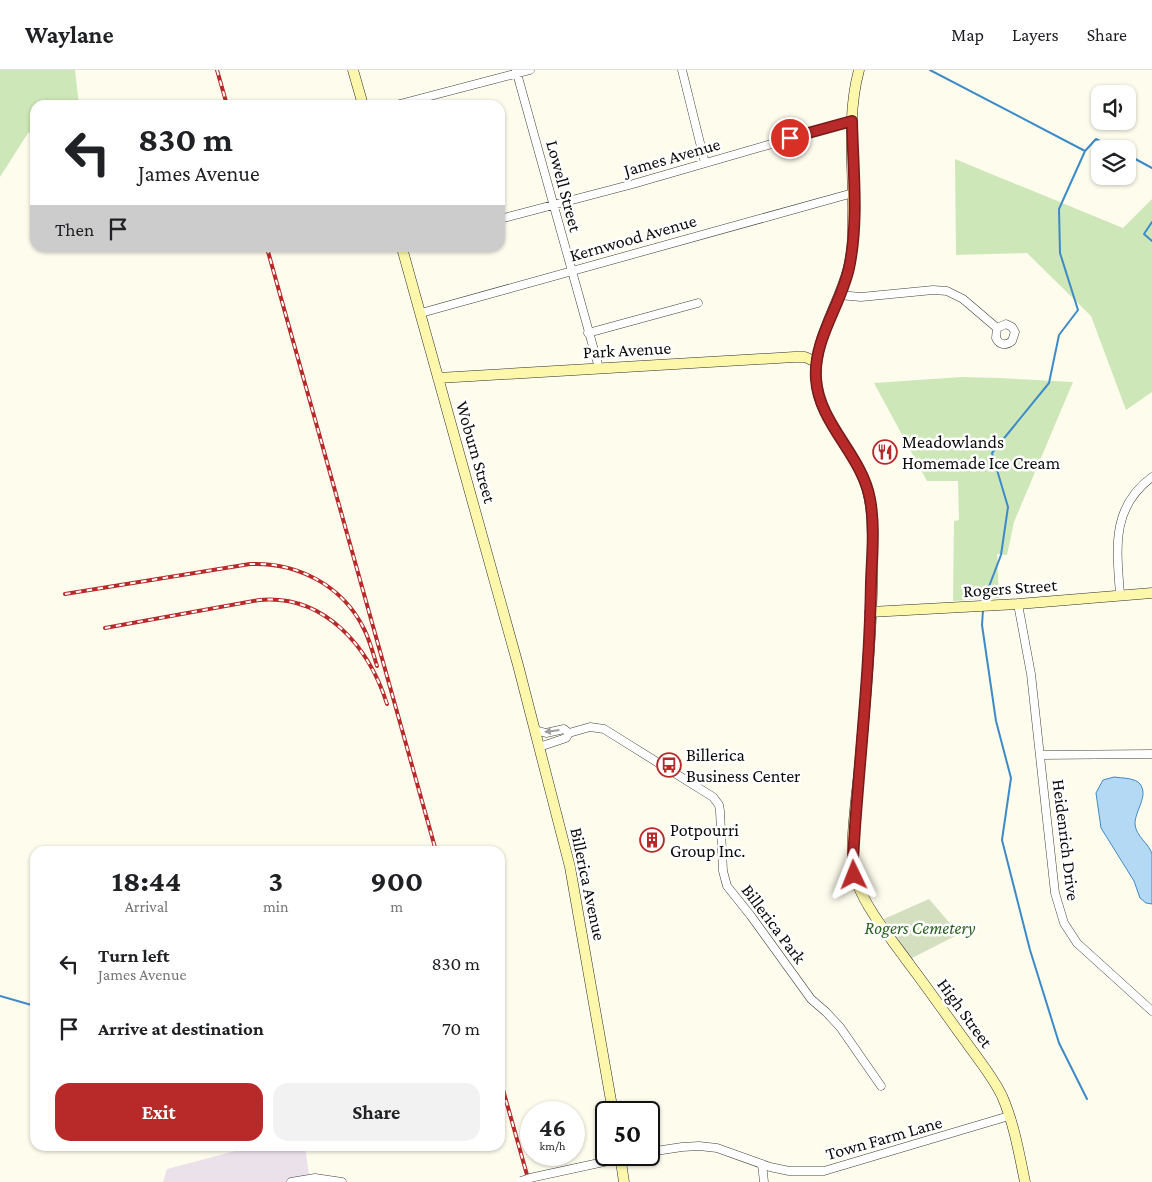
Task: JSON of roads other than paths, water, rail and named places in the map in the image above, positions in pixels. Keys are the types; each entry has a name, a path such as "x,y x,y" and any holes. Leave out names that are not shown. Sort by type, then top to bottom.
{"main road":[{"path":"353,70 362,100"},
{"path":"859,70 853,93 854,193 852,253 848,271 819,348 816,362 816,379 822,406 861,471 870,499 872,519 870,612"},
{"name":"Woburn Street","path":"403,252 518,665"},
{"name":"Park Avenue","path":"438,378 794,356 805,357 816,362"},
{"name":"Rogers Street","path":"870,612 1018,604 1152,593"},
{"name":"High Street","path":"870,612 854,835 854,875 873,913 1000,1092 1017,1143 1024,1182"},
{"name":"Billerica Avenue","path":"518,665 570,867 611,1101"},
{"path":"621,1166 624,1182"}],"street":[{"path":"414,100 530,70"},
{"path":"682,70 705,163"},
{"name":"Lowell Street","path":"517,72 599,368"},
{"name":"James Avenue","path":"505,218 852,121"},
{"name":"Kernwood Avenue","path":"421,312 854,193"},
{"path":"839,295 861,297 933,290 947,291 963,299 997,328"},
{"path":"588,333 698,303"},
{"path":"1120,596 1117,549 1120,524 1132,497 1142,484 1152,477"},
{"name":"Heidenrich Drive","path":"1018,604 1031,674 1055,893 1064,923 1077,943 1152,1011"},
{"name":"Billerica Park","path":"539,747 566,738 569,733 590,727 611,731 713,797 719,805 720,811 723,871 727,886 811,999 840,1027 881,1086"},
{"name":"Billerica Park","path":"535,730 546,732 564,729 569,733"},
{"name":"Heidenrich Drive","path":"1040,755 1152,754"},
{"name":"Town Farm Lane","path":"660,1150 682,1146 717,1148 788,1171 824,1171 1009,1116"},
{"path":"519,1181 595,1163"},
{"path":"762,1164 764,1182"},
{"path":"291,1182 316,1178 342,1182"}],"water":[{"path":"1114,777 1138,782 1142,789 1142,798 1135,824 1138,833 1152,854 1152,904 1146,903 1140,898 1134,881 1101,828 1096,793 1103,780"}],"waterway":[{"path":"930,70 1085,151"},
{"path":"985,597 1001,555 1008,507 992,453 1049,383 1059,335 1078,310 1060,253 1059,209 1085,151 1091,144"},
{"path":"1136,159 1152,168"},
{"path":"1152,222 1144,234 1152,241"},
{"path":"983,610 982,625 996,721 1011,778 1002,840 1030,950 1059,1043 1087,1099"},
{"path":"0,996 30,1005"}],"railway":[{"path":"217,70 226,100"},
{"path":"268,252 435,846"},
{"path":"65,594 250,564 268,564 285,567 302,572 317,580 344,600 364,629 377,666"},
{"path":"105,628 259,600 283,600 304,606 324,615 341,628 356,644 369,663 387,704"},
{"path":"505,1097 529,1182"}],"place":[{"name":"Meadowlands Homemade Ice Cream","path":"885,452"},
{"name":"Billerica Business Center","path":"669,765"},
{"name":"Potpourri Group Inc.","path":"652,840"}],"park label":[{"name":"Rogers Cemetery","path":"920,928"}]}
